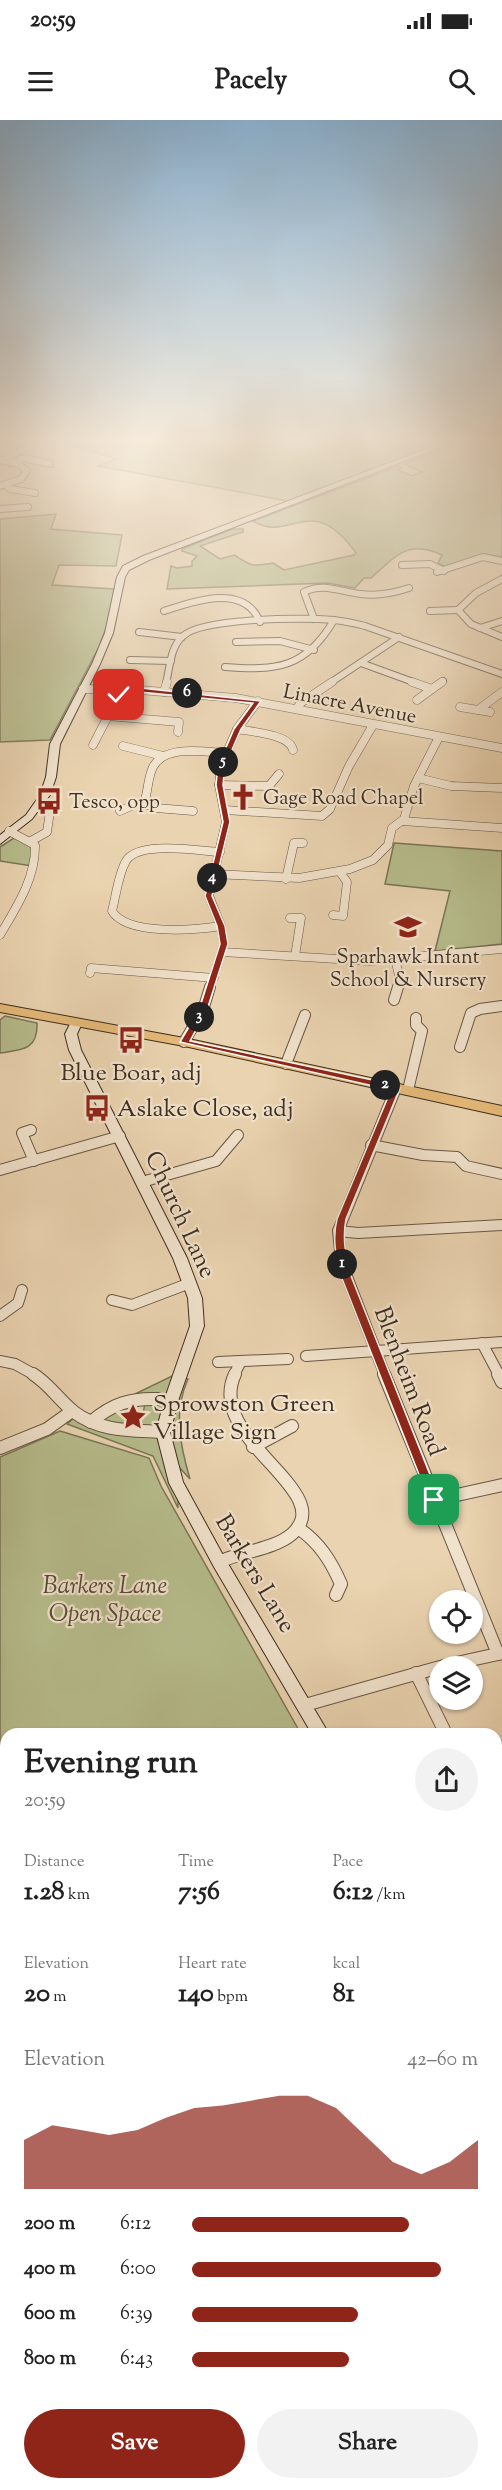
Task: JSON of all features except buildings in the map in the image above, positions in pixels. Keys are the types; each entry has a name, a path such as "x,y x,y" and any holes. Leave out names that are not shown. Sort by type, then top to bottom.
{"main road":[{"path":"0,1008 184,1042 502,1111"}],"street":[{"path":"0,841 9,831 24,822 45,795 55,744 109,633 121,577 131,565 163,553"},
{"path":"402,565 430,564 440,572 483,557 502,561"},
{"path":"430,611 458,610 476,593 502,579"},
{"path":"314,619 304,592 310,588 330,587 385,597 409,588"},
{"path":"169,611 188,603 229,594 250,604 259,613 260,622"},
{"path":"458,610 466,620 502,637"},
{"path":"164,692 173,651 182,637 188,633 211,625 314,619 364,626 502,674"},
{"path":"225,667 269,670 293,661 314,650 323,640 334,620"},
{"path":"480,628 502,621"},
{"path":"139,632 182,637"},
{"path":"296,709 302,702 399,637"},
{"path":"241,641 280,641 314,650"},
{"path":"130,660 171,661"},
{"path":"361,663 432,689"},
{"path":"417,700 442,681"},
{"name":"Linacre Avenue","path":"83,689 164,692 258,701 373,725 502,748"},
{"path":"104,741 94,743 119,695 119,690"},
{"path":"478,710 502,692"},
{"path":"184,1042 203,1010 224,944 221,926 209,896 226,822 219,785 225,753 237,729 258,701"},
{"path":"460,707 490,712"},
{"path":"108,716 179,722 186,718"},
{"path":"178,732 179,722"},
{"path":"225,810 322,816 330,809 349,766 373,725"},
{"path":"237,729 294,744"},
{"path":"213,874 286,879 340,872 362,865 379,855 388,845 392,828 402,821 418,778 438,737"},
{"path":"126,749 163,756 189,751 225,753"},
{"path":"142,803 146,797 154,765 163,756"},
{"path":"219,785 271,788 279,774"},
{"path":"418,778 451,786 502,788"},
{"path":"124,808 142,803 180,812 193,811"},
{"path":"31,842 47,832 45,820 50,811"},
{"path":"402,821 502,828"},
{"path":"0,934 19,900 36,858 35,845 9,831"},
{"path":"286,879 294,843 303,843"},
{"path":"220,852 150,848 134,850 126,861 112,911 113,921 136,926 206,929 221,926"},
{"path":"340,872 347,882 343,916"},
{"path":"333,915 354,917"},
{"path":"290,918 312,919"},
{"path":"295,956 301,918"},
{"path":"222,951 370,961 502,949"},
{"path":"394,1000 400,979 395,959"},
{"path":"90,973 91,968 214,978"},
{"path":"450,1038 460,1044 469,1012 502,1006"},
{"path":"286,1064 304,1015"},
{"name":"Blenheim Road","path":"416,1018 416,1025 422,1031 402,1089 371,1145 339,1232 341,1261 434,1500 500,1653"},
{"name":"Church Lane","path":"76,1023 71,1034 75,1050 142,1182 190,1283 196,1304 197,1326 172,1398 163,1432"},
{"path":"23,1131 34,1161"},
{"path":"142,1182 216,1161 238,1135"},
{"path":"0,1170 120,1136"},
{"path":"371,1145 423,1155 457,1157 466,1166 502,1174"},
{"path":"339,1232 358,1233 502,1225"},
{"path":"112,1300 120,1304 135,1305 169,1289 190,1283"},
{"path":"0,1316 19,1303 23,1296 22,1290"},
{"path":"306,1356 502,1342"},
{"path":"482,1343 502,1382"},
{"path":"218,1362 288,1359"},
{"path":"0,1361 17,1365 36,1374 72,1411 91,1422 119,1430 163,1432"},
{"path":"219,1562 285,1538 298,1528 302,1519 296,1493 288,1481 253,1447 236,1424 230,1399 233,1374 241,1361"},
{"path":"91,1422 104,1410 128,1399 141,1403 158,1398"},
{"path":"0,1448 36,1435 72,1411"},
{"path":"253,1447 270,1437 287,1432 292,1426"},
{"name":"Barkers Lane","path":"163,1432 176,1483 219,1562 318,1728"},
{"path":"434,1500 502,1485"},
{"path":"298,1528 321,1546 329,1557 341,1584 336,1595"},
{"path":"483,1657 500,1653"},
{"path":"305,1705 429,1670"},
{"path":"416,1673 443,1728"}],"green space":[{"path":"0,553 119,553 116,566 59,565 52,585 114,589 109,620 99,647 50,740 0,742"},
{"path":"187,553 210,553 220,559 234,555 252,565 273,563 284,570 356,553 402,553 371,578 364,578 355,588 328,583 167,589 171,566 177,568 192,566 192,561 197,556"},
{"path":"436,553 502,553 502,557 484,554 446,567 438,563 442,555"},
{"path":"14,838 35,847 32,866 0,861 0,847"},
{"path":"394,843 502,851 502,944 435,951 450,891 385,884"},
{"path":"5,1016 37,1023 37,1032 32,1044 22,1049 0,1053 0,1020"},
{"path":"172,1376 188,1379 183,1391 179,1416 183,1454 190,1479 178,1466 178,1508 153,1456 67,1424 75,1417 106,1412 136,1402 136,1414 143,1415 145,1402 159,1395 137,1393"},
{"name":"Barkers Lane Open Space","path":"60,1431 149,1458 161,1486 298,1728 0,1728 0,1457"}],"place":[{"name":"Gage Road Chapel","path":"243,797"},
{"name":"Tesco, opp","path":"49,801"},
{"name":"Sparhawk Infant School & Nursery","path":"408,927"},
{"name":"Blue Boar, adj","path":"131,1040"},
{"name":"Aslake Close, adj","path":"97,1108"},
{"name":"Sprowston Green Village Sign","path":"133,1417"}],"route":[{"path":"119,695 119,690 140,690 258,701 237,729 219,775 226,822 209,896 223,932 224,944 203,1010 184,1042 396,1088 341,1219 340,1255 346,1276 434,1500"}]}
